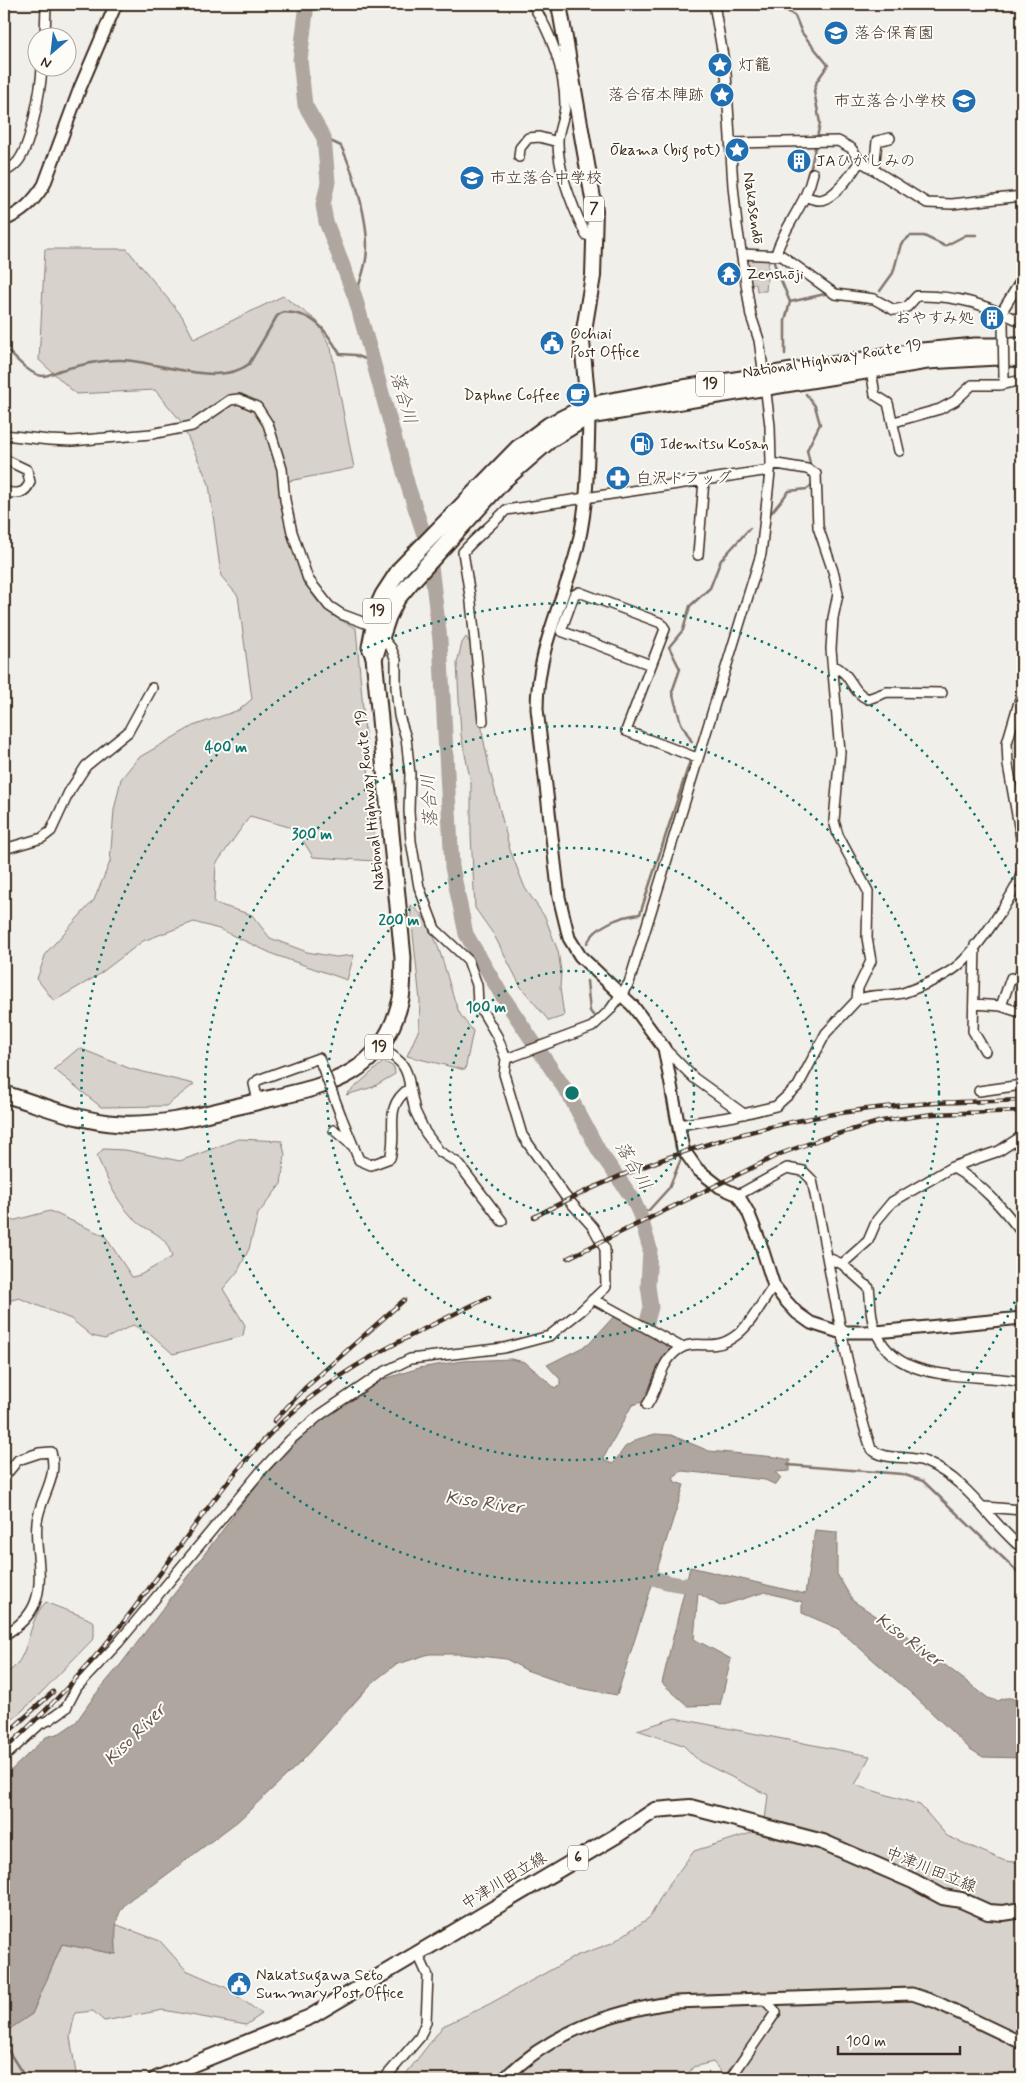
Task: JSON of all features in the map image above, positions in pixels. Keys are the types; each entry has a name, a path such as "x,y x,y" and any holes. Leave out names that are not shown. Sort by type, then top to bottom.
{"highway":[{"name":"National Highway Route 19","path":"378,632 383,595 400,570 518,448 549,425 589,411 765,381 922,351 975,346 1022,346"},
{"name":"National Highway Route 19","path":"765,381 871,370 927,361 997,357 1022,359"},
{"name":"National Highway Route 19","path":"4,1094 78,1117 120,1124 153,1124 187,1119 324,1086 349,1075 369,1059 380,1047 393,1023 401,1002 403,958 374,657 370,647 397,599 504,480 551,439 589,411"}],"main road":[{"name":"7","path":"559,4 592,189 595,237 593,276 582,342 589,411"},
{"name":"中津川田立線","path":"156,2079 310,2017 418,1954 544,1876 616,1836 656,1810 690,1806 823,1842 943,1896 961,1900 988,1912 1003,1913 1022,1910"}],"street":[{"path":"45,28 46,4"},
{"path":"4,220 22,211 36,197 44,185 80,88 116,4"},
{"path":"532,4 545,22 563,88 565,106 558,142 560,157 575,212 586,235 595,237"},
{"name":"Nakasendō","path":"714,4 726,73 733,186 743,254 776,254 794,264 835,294 874,299 894,310 907,307 916,296 933,296 962,299 1003,313"},
{"path":"4,172 20,159 25,148 41,78"},
{"path":"519,156 520,148 528,138 540,137 558,142"},
{"path":"874,170 877,141 890,138"},
{"path":"731,143 838,141 851,148 860,161 927,203 952,204 1022,196"},
{"path":"807,196 819,200 827,198 849,179 860,161"},
{"path":"776,254 789,224 807,196 813,173"},
{"path":"4,1757 40,1724 66,1708 77,1687 116,1645 262,1470 290,1440 320,1414 382,1373 410,1360 504,1348 549,1336 562,1328 606,1287 605,1249 592,1227 566,1196 522,1134 504,1074 510,1058 592,1027 610,1010 630,980 761,554 770,467 765,381 759,340 751,316 743,254"},
{"path":"1005,381 1003,313 1015,288 1022,279"},
{"path":"1003,313 1022,322"},
{"path":"871,370 875,396 888,404 894,422 899,451"},
{"path":"894,422 948,406 972,385 1022,380"},
{"path":"4,435 49,440 72,440 166,432 192,426 230,400 239,399 257,407 268,424 282,469 285,500 292,532 308,580 329,606 378,632 391,648 396,660 399,716 406,738 410,774 408,811 411,841 419,887 435,929 468,960 477,985 478,1004 510,1058"},
{"path":"589,411 585,498 575,557 543,650 536,687 537,709 563,919 569,938 580,956 621,994 664,1048 694,1078 744,1114"},
{"path":"4,459 19,464 27,470 30,476 28,488 23,492 17,494 4,492"},
{"path":"483,721 471,602 463,552 483,530 506,510 704,480 770,467 811,471 817,478 818,527 834,574 838,594 831,649 835,713 840,752 834,821 838,835 868,891 867,938 871,961 858,988 858,1000"},
{"path":"698,555 704,480"},
{"path":"650,665 561,631 574,595 579,592 661,622 665,629 626,731 697,758"},
{"path":"833,665 844,671 855,689 868,700 887,692 942,693"},
{"path":"4,848 42,838 51,830 70,792 86,766 128,732 152,688"},
{"path":"1022,692 1019,709 1008,743 1008,765 1022,843"},
{"path":"679,1126 776,1106 788,1098 798,1086 826,1033 858,1000 864,997 903,993 937,978 960,963 1015,891 1022,871"},
{"path":"976,944 973,1031 985,1051"},
{"path":"1001,1006 1011,978 1019,980 1022,967"},
{"path":"974,1004 1001,1006 1022,1013"},
{"path":"380,1047 403,1063 408,1073 415,1111 425,1132 440,1151 458,1163 502,1221"},
{"path":"664,1048 684,1149 697,1169 720,1187 738,1195 754,1227 774,1286 797,1313 811,1323 839,1332 876,1332 1022,1318"},
{"path":"258,1101 254,1084 258,1080 319,1058 359,1160 371,1165 390,1158 393,1147 392,1112 394,1103 401,1094 410,1088"},
{"path":"979,1090 1022,1085"},
{"path":"334,1130 354,1147"},
{"path":"842,1264 868,1241 877,1220 892,1202 952,1166 999,1151 1022,1136"},
{"path":"952,1166 980,1185 1000,1204 1022,1233"},
{"path":"738,1195 787,1168 803,1171 812,1180 828,1258 839,1332 871,1449 879,1456 924,1461 953,1477 986,1507 1017,1544"},
{"path":"828,1258 842,1264 869,1288 876,1332 892,1356 914,1367 938,1374 1000,1377 1022,1382"},
{"path":"647,1405 655,1394 666,1362 686,1344 719,1344 742,1331 774,1286"},
{"path":"593,1299 681,1348"},
{"path":"4,1477 18,1460 38,1453 51,1452 55,1466 37,1520 38,1593 30,1613 17,1628 4,1635"},
{"path":"986,1507 1022,1510"},
{"path":"384,2079 414,2045 426,2022 428,1976 418,1954"},
{"path":"504,2079 530,2057 555,2040 589,2022 612,2014 675,2002 912,1994 936,2002 1022,2043"},
{"path":"730,2079 776,2012 763,1998"}],"shaded area":[{"path":"45,249 127,249 182,316 194,339 283,296 317,321 331,348 354,468 279,483 287,530 304,580 312,594 325,609 356,628 376,859 375,861 313,857 296,829 250,816 216,864 214,903 252,915 270,938 307,952 336,957 354,955 347,980 275,955 219,929 194,922 143,941 97,976 54,1001 37,979 46,953 94,900 110,862 114,810 121,779 138,758 193,726 239,710 252,699 238,596 221,576 209,484 180,420 155,390 76,394 39,360"},
{"path":"747,257 769,257 766,291 757,291 756,284 750,284"},
{"path":"466,637 473,648 483,737 510,850 525,888 545,917 558,951 564,1016 549,1021 521,987 494,935 475,908 471,835 471,783 461,735 457,663 462,643"},
{"path":"410,905 420,913 435,939 454,1000 462,1017 473,1031 465,1070 407,1056 419,1029 420,1001"},
{"path":"79,1048 131,1069 194,1084 166,1106 101,1107 54,1069"},
{"path":"385,1062 394,1067 395,1074 373,1087 346,1095 382,1063"},
{"path":"238,1139 282,1141 285,1155 281,1184 258,1214 249,1249 238,1271 223,1289 245,1325 243,1336 173,1354 152,1335 133,1325 105,1339 92,1336 71,1319 19,1298 4,1302 4,1223 50,1211 105,1236 132,1277 140,1275 172,1257 165,1241 138,1223 116,1196 97,1156 103,1149 125,1150 180,1161"},
{"path":"46,1602 94,1622 94,1638 33,1701 4,1727 4,1674 13,1668 19,1660 39,1610"},
{"path":"675,1718 870,1756 855,1785 920,1805 947,1836 1005,1861 1022,1863 1022,2079 727,2079 713,2062 693,2067 685,2079 402,2079 443,2026 484,2007 576,1956 612,1943 650,1917 664,1891 694,1851 764,1829 768,1795 699,1761 683,1745 637,1730"},
{"path":"115,1924 160,1941 186,1970 225,1987 262,2014 246,2025 163,2010 104,2021 93,2011 75,2013 70,2037 77,2079 4,2079 4,2041 7,2029 32,2014 62,1944 116,1954"}],"water":[{"path":"615,1315 675,1347 645,1401 632,1405 604,1457 605,1461 613,1464 625,1447 638,1439 655,1434 671,1435 709,1451 790,1460 790,1471 775,1472 781,1478 776,1485 765,1480 682,1471 673,1477 675,1482 684,1485 617,1695 574,1687 526,1670 506,1659 462,1654 429,1654 395,1665 372,1683 303,1760 238,1821 149,1888 137,1894 123,1907 117,1922 116,1954 62,1944 32,2014 4,2033 4,1777 46,1737 60,1733 76,1722 262,1478 318,1421 381,1380 419,1368 462,1361 511,1359 525,1362 555,1388 560,1385 560,1379 547,1365 589,1344"},
{"path":"815,1530 837,1532 837,1574 853,1601 907,1636 988,1698 998,1701 1011,1698 1022,1705 1022,1758 983,1757 970,1749 912,1694 837,1628 802,1613 802,1602 765,1592 720,1606 698,1593 694,1639 731,1659 720,1705 688,1706 662,1683 690,1567 805,1594"}],"waterway":[{"name":"落合川","path":"307,4 300,60 305,105 324,138 328,182 323,205 326,222 355,297 408,486 429,550 440,640 452,867 466,934 501,994 569,1095 599,1151 633,1199 640,1215 650,1249 648,1286 651,1307 645,1329 637,1340"},
{"path":"777,4 795,16 802,33 828,65 817,81 814,91 820,123 811,167"},
{"path":"324,138 341,146 352,171 361,201 367,246 363,274 355,297"},
{"path":"880,291 893,273 901,244 910,236 924,236 945,246 966,235 976,235"},
{"path":"775,258 774,263 790,302 785,321 785,354"},
{"path":"790,302 825,294"},
{"path":"4,347 27,369 43,376 83,364 115,360 136,361 205,374 221,374 236,371 249,364 277,316 283,312 303,315 318,324 340,354 355,355 373,362"},
{"path":"806,394 815,406 820,424 807,450 811,468"},
{"path":"772,512 789,491 807,489 812,485 812,481"},
{"path":"692,742 681,723 672,692 680,669 669,647 683,630 690,606 710,588 721,560 750,528"},
{"path":"587,943 596,931 610,922 640,914 690,761"},
{"path":"587,981 590,1011 593,1015"},
{"path":"640,1215 649,1210 669,1188 681,1159 676,1148 666,1095"},
{"path":"788,1465 902,1474 923,1481 1022,1576"},
{"name":"Kiso River","path":"636,1571 670,1583 687,1585 705,1584"},
{"path":"4,2044 26,2079"}],"railway":[{"path":"534,1217 622,1175 714,1142 761,1129 857,1110 934,1103 1022,1100"},
{"path":"568,1258 780,1154 824,1138 882,1121 933,1114 1022,1111"},
{"path":"4,1750 55,1701 87,1666 150,1587 222,1489 261,1443 282,1422 329,1383 355,1367 407,1337 489,1297"},
{"path":"274,1421 305,1388 404,1300"},
{"path":"4,1736 53,1692"}],"place":[{"name":"落合保育園","path":"836,33"},
{"name":"灯籠","path":"720,65"},
{"name":"落合宿本陣跡","path":"722,95"},
{"name":"市立落合小学校","path":"964,101"},
{"name":"Ōkama (big pot)","path":"737,150"},
{"name":"JAひがしみの","path":"799,161"},
{"name":"市立落合中学校","path":"472,178"},
{"name":"Zenshōji","path":"729,274"},
{"name":"おやすみ処","path":"992,318"},
{"name":"Ochiai Post Office","path":"552,343"},
{"name":"Daphne Coffee","path":"578,395"},
{"name":"Idemitsu Kosan","path":"642,444"},
{"name":"白沢ドラッグ","path":"618,478"},
{"name":"Nakatsugawa Seto Summary Post Office","path":"239,1984"}]}
